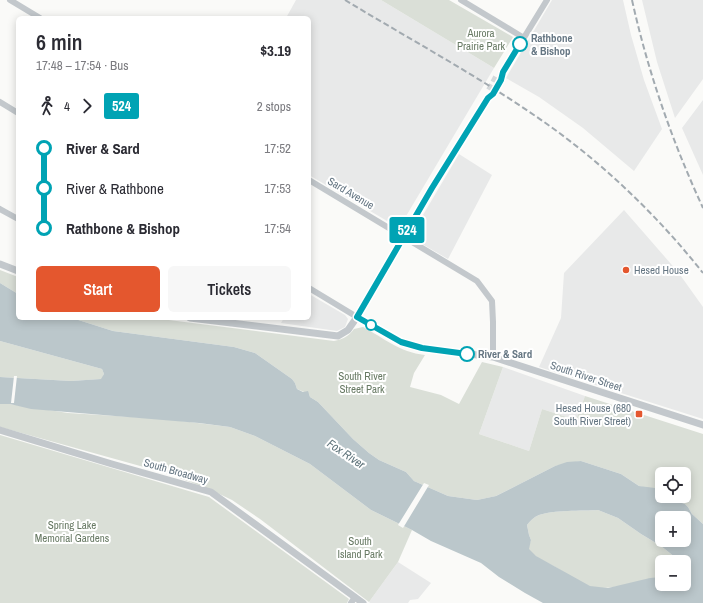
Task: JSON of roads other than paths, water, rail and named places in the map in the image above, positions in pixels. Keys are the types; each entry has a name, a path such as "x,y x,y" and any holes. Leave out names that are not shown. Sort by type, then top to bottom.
{"street":[{"path":"10,0 37,16"},
{"path":"461,0 524,38"},
{"path":"499,79 547,0"},
{"path":"206,320 338,336 348,330 357,317 403,236 491,92"},
{"path":"0,102 16,113"},
{"name":"Sard Avenue","path":"311,181 478,281 492,301 493,357"},
{"path":"0,209 16,218"},
{"path":"0,264 16,271"},
{"path":"311,289 357,317"},
{"name":"South River Street","path":"357,317 401,342 422,348 493,357 703,425"},
{"name":"South Broadway","path":"0,430 211,492 353,600 363,603"}],"water":[{"name":"Fox River","path":"0,283 16,293 16,320 78,320 113,331 234,347 255,353 292,379 297,389 303,392 308,391 310,397 318,402 353,439 369,453 379,460 406,472 414,481 448,496 477,500 496,496 555,466 567,462 581,461 621,474 639,486 655,488 655,503 682,503 685,504 690,511 655,511 655,542 618,518 598,510 560,511 545,513 537,516 527,525 531,540 529,549 536,556 590,586 608,588 655,578 655,591 691,591 691,555 672,555 662,547 691,547 691,512 703,524 703,603 543,603 499,577 481,563 431,541 371,510 310,464 255,436 230,427 199,423 31,409 10,404 0,404 0,377 71,381 101,379 104,374 102,369 0,341"}],"tunnel":[{"path":"489,90 496,77"},
{"path":"493,93 501,80"}],"railway":[{"path":"345,0 480,80 533,114 578,147 617,180 653,216 703,273"},
{"path":"632,0 653,80 671,132 703,208"}],"place":[{"name":"Rathbone & Bishop","path":"520,44"},
{"name":"Hesed House","path":"626,270"},
{"name":"River & Sard","path":"467,354"},
{"name":"Hesed House (680 South River Street)","path":"639,414"}],"park label":[{"name":"Aurora Prairie Park","path":"481,39"},
{"name":"South River Street Park","path":"362,382"},
{"name":"Spring Lake Memorial Gardens","path":"72,531"},
{"name":"South Island Park","path":"360,547"}]}
